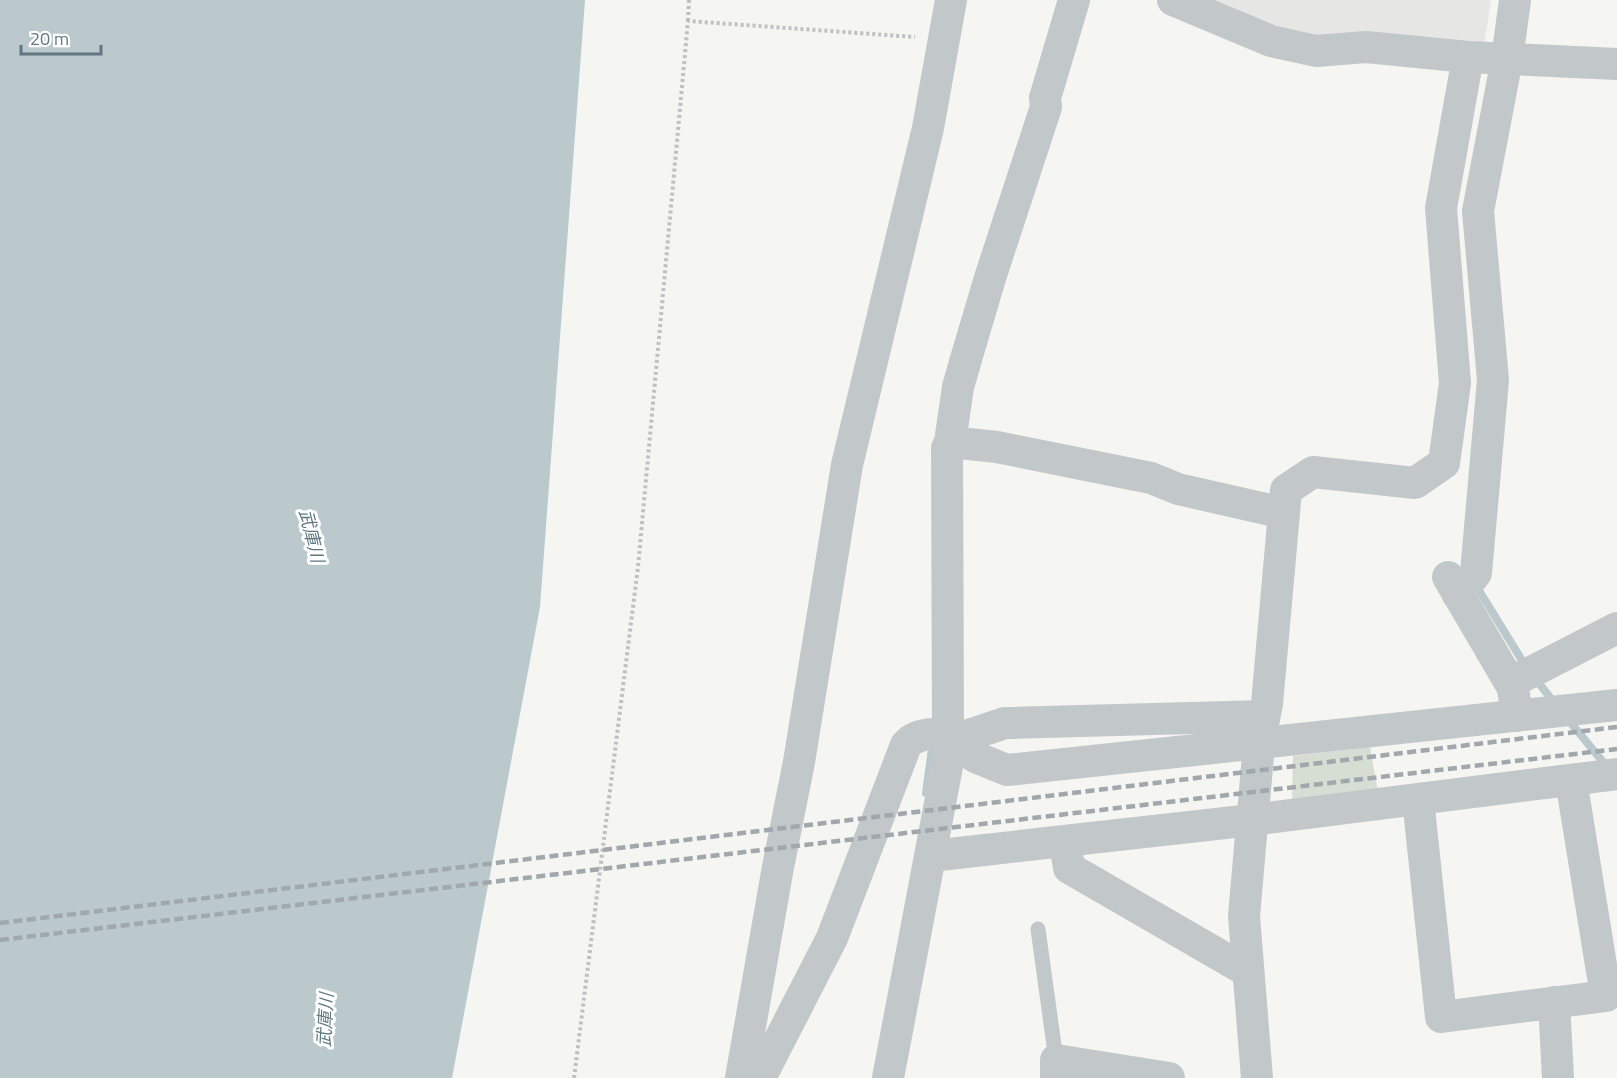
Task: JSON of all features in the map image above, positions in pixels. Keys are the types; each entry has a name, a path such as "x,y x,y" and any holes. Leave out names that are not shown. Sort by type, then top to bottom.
{"street":[{"path":"741,1078 799,762 847,465 928,128 951,0"},
{"path":"943,39 958,0"},
{"path":"888,1078 948,760 945,735 947,448 958,387 966,358 1046,107 1046,98 1074,0"},
{"path":"1173,0 1271,41 1316,51 1366,47 1468,57 1617,64"},
{"path":"1515,0 1507,59 1478,211 1492,380 1462,584 1523,676"},
{"path":"1257,1078 1244,916 1252,820 1267,704 1286,490 1313,472 1415,483 1444,463 1455,383 1441,208 1468,57"},
{"path":"950,441 997,447 1150,478 1178,489 1284,513"},
{"path":"1517,716 1513,688 1523,676 1617,628"},
{"path":"760,1078 832,938 906,745 910,740 1005,723 1262,730 1517,716 1617,705"},
{"path":"945,735 975,758 1007,770 1262,730"},
{"path":"931,856 1252,820 1617,774"},
{"path":"1418,799 1441,1017 1612,996 1571,780"},
{"path":"1065,841 1068,867 1247,971"},
{"path":"1554,1002 1558,1078"},
{"path":"1056,1069 1169,1078"}],"lane":[{"path":"1038,929 1056,1069"}],"path":[{"path":"573,1078 638,567 689,0"},
{"path":"688,21 943,39"}],"shaded area":[{"path":"1181,0 1491,0 1484,47 1279,41"},
{"path":"1370,747 1378,792 1292,802 1293,756"}],"water":[{"name":"武庫川","path":"0,0 585,0 540,607 452,1078 0,1078"}],"waterway":[{"path":"1475,584 1526,667"},
{"path":"1534,677 1556,705"},
{"path":"1566,717 1608,768"},
{"path":"926,793 933,741"}],"railway":[{"path":"0,923 1617,727"},
{"path":"0,940 1617,749"}]}
